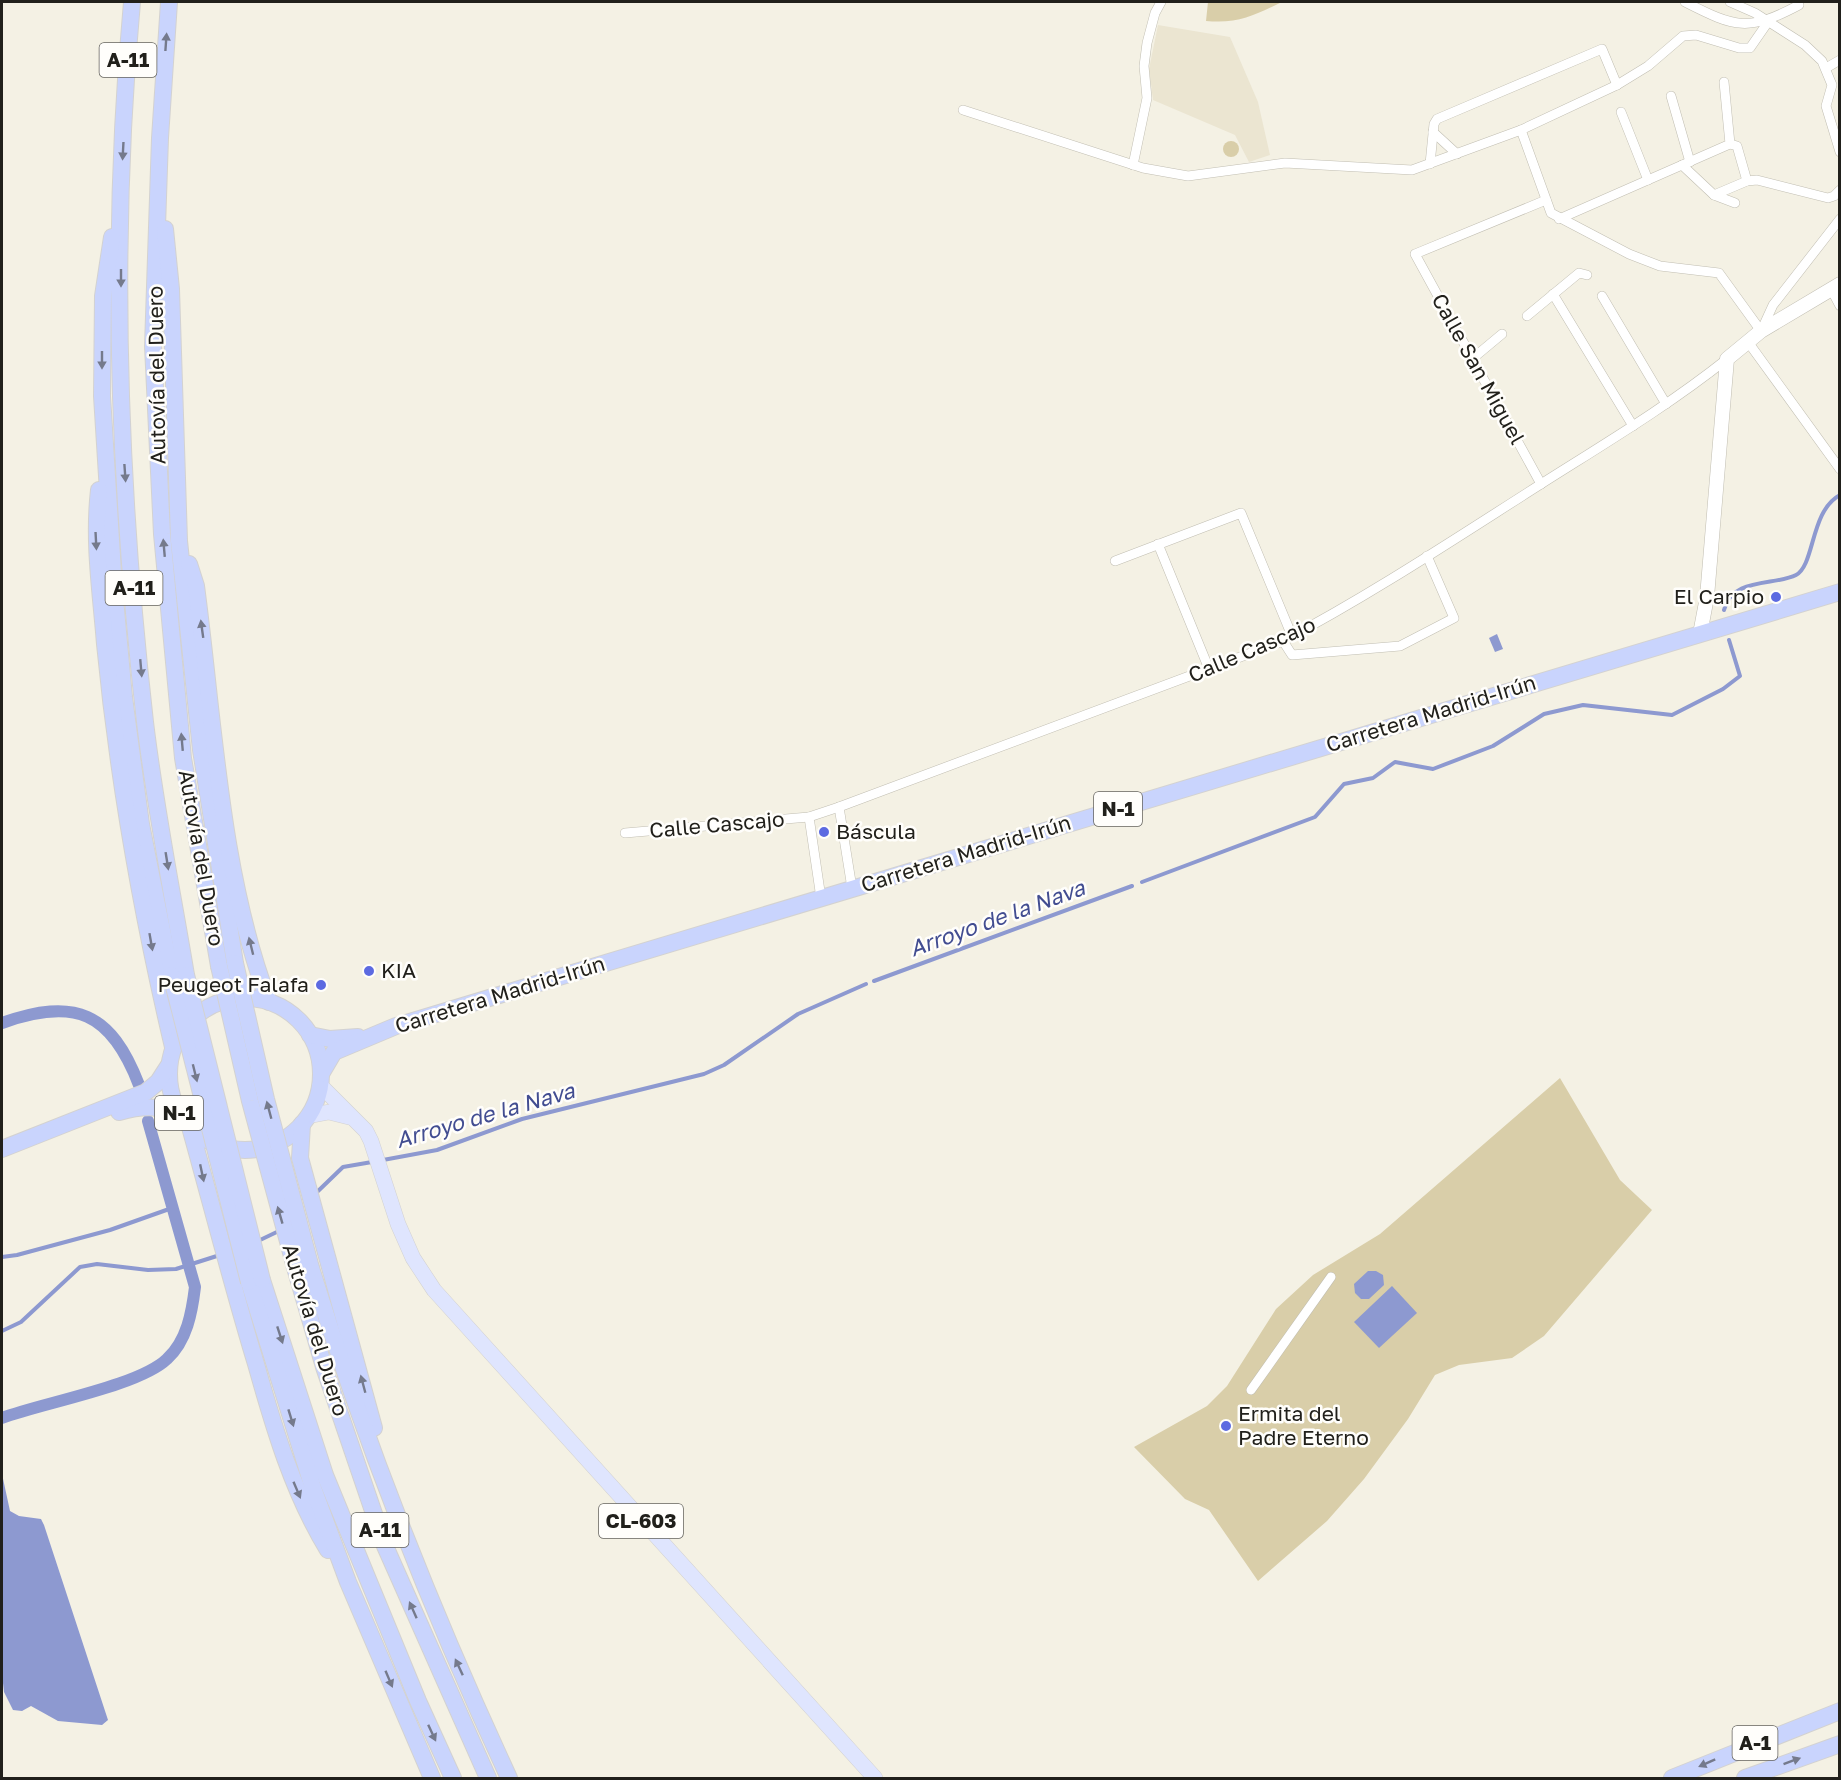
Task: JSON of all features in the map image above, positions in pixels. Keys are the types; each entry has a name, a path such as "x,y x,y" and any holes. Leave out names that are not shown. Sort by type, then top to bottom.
{"highway":[{"name":"Autovía del Duero","path":"132,2 121,190 122,378 130,549 146,723 178,975 255,1281 325,1475 418,1701 453,1779"},
{"name":"Autovía del Duero","path":"169,2 160,138 153,346 162,534 183,758 227,964 250,1101 303,1270 324,1367 385,1546 488,1779"},
{"path":"121,190 115,214 103,296 105,463 124,697 141,824 178,975"},
{"path":"158,196 165,221 171,289 179,519 201,750 227,964"},
{"path":"105,463 99,491 95,535 111,704 156,973 173,1047"},
{"path":"179,519 195,586 234,871 251,949 269,1002"},
{"name":"Carretera Madrid-Irún","path":"320,1079 334,1052 368,1036 852,888 1839,592"},
{"name":"N-1","path":"69,1124 149,1106 164,1108 185,1120 210,1142 226,1147 259,1149 283,1140 305,1120 320,1079 318,1054 310,1035 285,1010 269,1002 246,998 223,1001 202,1011 185,1027 173,1047 169,1064 169,1081 185,1120"},
{"name":"Carretera Madrid-Irún","path":"310,1035 330,1039 368,1036"},
{"name":"N-1","path":"2,1149 146,1092 158,1082 169,1064"},
{"path":"185,1120 267,1403 294,1483 313,1525 348,1582"},
{"path":"305,1120 299,1140 300,1158 305,1178 384,1463 422,1580"},
{"path":"303,1270 422,1580 508,1779"},
{"path":"255,1281 313,1488 348,1582 432,1779"},
{"path":"476,1708 518,1779"},
{"name":"A-1","path":"1672,1779 1839,1711"},
{"name":"A-1","path":"1745,1779 1839,1744"}],"main road":[{"name":"Calle Cascajo","path":"1726,359 1761,331 1835,286"},
{"path":"1701,634 1707,597 1726,359"},
{"name":"CL-603","path":"320,1079 371,1141 398,1224 409,1249 434,1290 875,1779"},
{"path":"305,1120 329,1112 352,1118"}],"street":[{"path":"1133,165 1147,98 1144,66 1147,43 1155,13 1161,2"},
{"path":"1685,2 1714,16 1748,26 1768,22 1800,5"},
{"path":"1730,2 1768,22 1805,45 1819,57 1832,85 1827,106 1839,152"},
{"path":"963,110 1133,165 1188,176 1285,163 1412,170 1521,130 1617,85 1648,66 1683,36 1696,35 1731,46 1750,48 1768,22"},
{"path":"1430,164 1433,132 1437,119 1602,49 1617,85"},
{"path":"1826,68 1839,60"},
{"path":"1724,82 1730,144"},
{"path":"1671,96 1686,163 1714,195 1735,203"},
{"path":"1621,112 1648,180"},
{"path":"1521,130 1551,213 1559,219 1660,266 1719,273 1761,331 1773,305 1839,219"},
{"path":"1433,132 1457,154"},
{"path":"1559,219 1730,144 1737,146 1747,181"},
{"path":"1714,195 1747,181 1757,180 1828,198 1834,196 1839,190"},
{"name":"Calle San Miguel","path":"1541,484 1415,254 1546,200"},
{"path":"1527,316 1579,273 1587,275"},
{"path":"1835,286 1839,306"},
{"path":"1553,294 1633,426"},
{"path":"1602,296 1666,404"},
{"path":"1472,359 1502,334"},
{"path":"1748,342 1839,469"},
{"name":"Calle Cascajo","path":"625,833 809,817 1288,639 1428,556 1633,426 1726,359"},
{"path":"1115,561 1241,513 1288,639 1292,656 1400,646 1454,618 1428,556"},
{"path":"1158,544 1209,669"},
{"path":"839,807 852,888"},
{"name":"Calle Cascajo","path":"809,817 821,898"},
{"path":"1251,1390 1331,1277"}],"shaded area":[{"path":"1208,2 1282,2 1246,18 1218,22 1206,21"},
{"path":"1158,25 1230,37 1258,102 1270,155 1249,162 1235,135 1153,100 1149,69"},
{"path":"1231,141 1237,143 1239,149 1237,155 1231,157 1225,155 1223,149 1225,143"},
{"path":"1560,1078 1620,1180 1652,1210 1544,1336 1512,1358 1459,1365 1435,1375 1408,1419 1364,1479 1327,1521 1258,1581 1209,1510 1185,1499 1134,1447 1207,1406 1227,1386 1276,1309 1313,1275 1380,1234"}],"water":[{"path":"1497,634 1503,649 1495,652 1489,638"},
{"path":"1368,1271 1376,1271 1383,1275 1384,1285 1369,1299 1361,1299 1355,1293 1354,1284"},
{"path":"1392,1286 1417,1313 1379,1348 1354,1322"},
{"path":"2,1474 10,1511 19,1516 41,1519 44,1525 108,1720 102,1725 58,1721 31,1706 22,1711 13,1710 4,1692 2,1674"}],"waterway":[{"name":"Arroyo de la Nava","path":"1724,610 1729,599 1745,587 1796,575 1807,561 1823,513 1840,495"},
{"name":"Arroyo de la Nava","path":"1142,882 1315,817 1344,784 1373,778 1395,762 1433,769 1493,746 1544,714 1583,705 1672,715 1723,689 1740,676 1729,640"},
{"name":"Arroyo de la Nava","path":"874,981 1132,886"},
{"name":"Arroyo de la Nava","path":"383,1160 437,1150 522,1119 704,1074 724,1065 798,1014 866,984"},
{"path":"2,1023 50,1011 70,1012 87,1017 103,1026 116,1041 128,1060 139,1085"},
{"path":"2,1418 135,1378 154,1369 167,1359 184,1335 195,1287 148,1121"},
{"name":"Arroyo de la Nava","path":"316,1193 343,1167 372,1162"},
{"path":"2,1257 110,1230 172,1208"},
{"name":"Arroyo de la Nava","path":"258,1241 281,1230"},
{"name":"Arroyo de la Nava","path":"2,1331 21,1322 80,1267 97,1264 148,1270 176,1269 220,1255"}],"place":[{"name":"El Carpio","path":"1776,597"},
{"name":"Báscula","path":"824,832"},
{"name":"KIA","path":"369,971"},
{"name":"Peugeot Falafa","path":"321,985"},
{"name":"Ermita del Padre Eterno","path":"1226,1426"}]}
